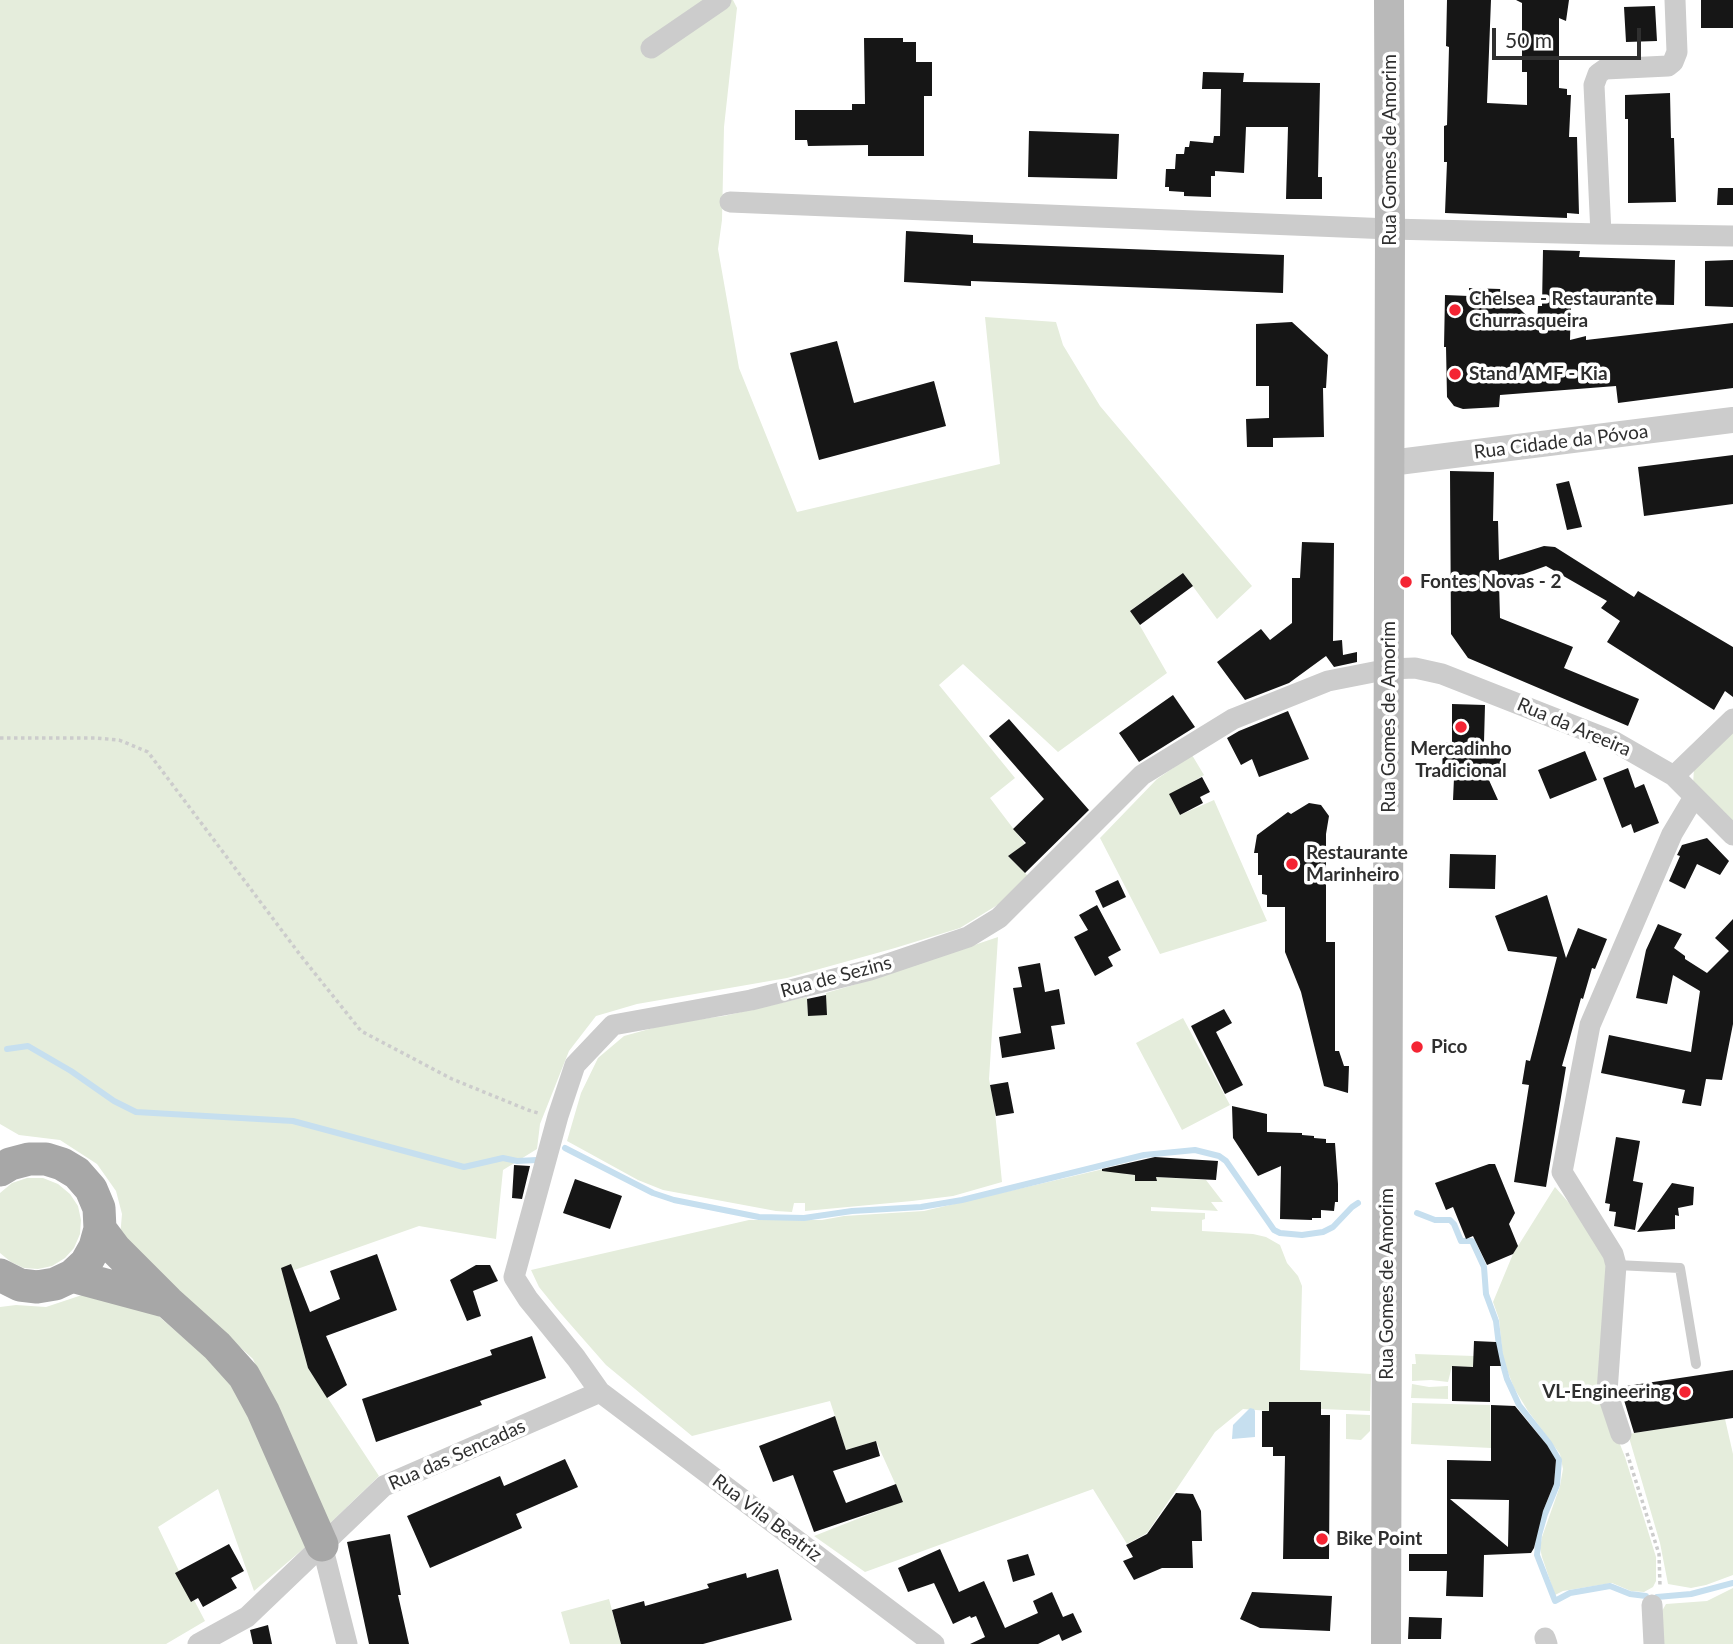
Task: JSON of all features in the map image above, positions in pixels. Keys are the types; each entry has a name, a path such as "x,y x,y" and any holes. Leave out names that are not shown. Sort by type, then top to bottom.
{"main road":[{"name":"Rua Gomes de Amorim","path":"1386,1644 1389,0"},
{"path":"0,1141 15,1164 46,1159 77,1173 90,1189 99,1208 100,1229 86,1263 72,1276 55,1284 37,1287 0,1300"},
{"path":"100,1229 115,1249 217,1346 244,1376 263,1411 321,1545"},
{"path":"0,1275 20,1285 37,1287"},
{"path":"72,1276 168,1302"}],"street":[{"path":"652,48 721,0"},
{"path":"1601,234 1594,85 1598,74 1605,69 1668,66 1673,62 1676,51 1675,0"},
{"path":"730,202 1390,229 1733,236"},
{"name":"Rua Cidade da Póvoa","path":"1390,463 1733,420"},
{"name":"Rua da Areeira","path":"1389,669 1415,668 1442,674 1615,742 1674,776 1733,835"},
{"name":"Rua de Sezins","path":"600,1392 514,1277 558,1116 575,1065 613,1025 751,1000 870,970 968,937 999,918 1142,775 1233,719 1328,681 1389,669"},
{"path":"1674,776 1733,719"},
{"path":"1621,1434 1607,1392 1616,1265 1562,1172 1590,1025 1672,834 1694,797"},
{"name":"Rua das Sencadas","path":"198,1644 247,1617 384,1486 600,1392"},
{"name":"Rua Vila Beatriz","path":"600,1392 934,1644"},
{"path":"321,1545 346,1644"},
{"path":"1653,1597 1654,1644"}],"lane":[{"path":"1616,1265 1680,1268 1696,1364"}],"path":[{"path":"0,738 119,740 148,752 301,956 361,1031 452,1079 528,1110 558,1116"},
{"path":"1621,1434 1659,1554 1661,1586 1653,1597"}],"green space":[{"path":"0,0 733,0 737,8 724,127 722,220 718,249 739,368 797,512 1000,464 985,317 1056,322 1063,345 1100,406 1252,586 1217,619 1183,573 1131,610 1167,673 1058,752 963,664 939,685 1015,778 990,798 1025,844 1008,856 1029,877 1004,901 960,928 895,948 787,978 637,1004 596,1016 569,1051 540,1124 537,1149 503,1170 496,1239 419,1226 283,1274 308,1368 379,1476 324,1529 253,1359 120,1237 122,1214 116,1191 97,1164 60,1140 19,1135 0,1124"},
{"path":"1733,730 1733,822 1693,785 1694,768"},
{"path":"1192,755 1204,775 1170,795 1180,815 1214,800 1267,921 1160,954 1100,838 1157,779"},
{"path":"998,937 989,1079 1002,1182 953,1196 805,1211 805,1203 794,1203 792,1212 776,1211 663,1190 638,1180 567,1141 581,1093 598,1058 624,1036 671,1023 724,1016 807,997 808,1015 826,1015 826,993"},
{"path":"1183,1018 1230,1105 1182,1130 1136,1043"},
{"path":"1125,1164 1125,1174 1135,1175 1136,1181 1157,1180 1156,1177 1206,1180 1223,1202 1211,1202 1218,1211 1151,1207 1151,1211 1205,1213 1202,1231 1253,1234 1266,1237 1280,1245 1287,1263 1298,1276 1302,1286 1300,1370 1371,1374 1370,1411 1321,1409 1321,1402 1270,1402 1269,1411 1243,1409 1215,1432 1147,1533 1127,1544 1093,1489 865,1572 814,1536 903,1501 876,1441 846,1450 830,1401 692,1436 606,1365 539,1287 531,1270 749,1220 822,1220 924,1211"},
{"path":"27,1178 43,1178 58,1184 70,1194 78,1206 81,1220 80,1234 74,1248 52,1266 38,1269 24,1268 0,1253 0,1193 12,1183"},
{"path":"1555,1187 1584,1220 1609,1264 1610,1419 1625,1457 1656,1557 1656,1581 1653,1587 1644,1592 1631,1591 1612,1583 1563,1591 1555,1595 1540,1548 1563,1469 1560,1454 1514,1388 1503,1359 1499,1319 1493,1302 1513,1254"},
{"path":"88,1293 156,1314 233,1380 309,1544 254,1591 218,1489 158,1527 179,1571 176,1573 205,1621 166,1644 0,1644 0,1307 46,1307"},
{"path":"1415,1354 1474,1356 1473,1367 1452,1366 1448,1382 1412,1381"},
{"path":"1412,1384 1448,1386 1448,1399 1411,1398"},
{"path":"1412,1403 1490,1405 1491,1448 1411,1444"},
{"path":"1346,1414 1370,1415 1370,1431 1361,1440 1346,1439"},
{"path":"1725,1419 1733,1454 1733,1575 1691,1588 1668,1584 1660,1543 1628,1434"},
{"path":"1733,1588 1733,1644 1662,1644 1662,1611 1666,1604 1707,1601"},
{"path":"609,1599 621,1644 570,1644 561,1612"}],"water":[{"path":"1250,1408 1255,1411 1255,1437 1232,1439 1233,1425"}],"building":[{"path":"1447,0 1491,0 1487,103 1527,105 1527,72 1522,72 1522,3 1516,0 1569,0 1566,21 1559,18 1559,88 1567,89 1567,95 1571,95 1569,137 1577,137 1579,214 1567,213 1567,218 1445,213 1447,162 1444,162 1444,126 1447,125 1449,47 1446,46"},
{"path":"1701,0 1733,0 1733,28 1701,28"},
{"path":"1655,6 1657,41 1626,42 1624,7"},
{"path":"864,38 903,38 903,42 916,42 916,62 932,62 932,96 924,96 924,156 868,156 868,145 808,146 807,140 795,140 795,110 852,110 852,104 865,104"},
{"path":"1203,72 1244,73 1243,82 1320,83 1318,177 1322,177 1322,199 1286,199 1288,127 1246,127 1244,173 1215,171 1215,176 1211,176 1211,197 1184,196 1184,192 1169,191 1169,187 1165,187 1166,169 1175,169 1176,154 1184,154 1190,141 1213,143 1214,136 1220,136 1221,89 1202,89"},
{"path":"1670,93 1676,202 1628,203 1628,119 1625,119 1625,95"},
{"path":"1029,131 1119,134 1117,179 1028,177"},
{"path":"1718,188 1733,188 1733,205 1717,205"},
{"path":"906,231 973,235 973,243 1284,255 1283,293 971,281 971,286 904,282"},
{"path":"1543,250 1580,251 1579,257 1675,260 1674,305 1578,303 1578,306 1571,306 1570,340 1586,336 1586,340 1733,323 1733,388 1618,403 1616,386 1500,395 1499,407 1463,409 1454,406 1447,397 1445,295 1469,296 1469,288 1500,289 1537,326 1538,306 1542,306"},
{"path":"1733,260 1733,307 1705,306 1705,261"},
{"path":"1292,322 1328,355 1326,388 1323,388 1324,437 1273,438 1273,447 1247,447 1246,419 1269,418 1269,386 1256,386 1256,324"},
{"path":"837,341 854,403 934,381 946,426 819,460 790,353"},
{"path":"1733,455 1733,504 1644,516 1638,467"},
{"path":"1450,471 1494,472 1493,521 1498,521 1499,560 1544,546 1555,547 1634,597 1638,591 1733,647 1733,697 1725,691 1714,710 1607,642 1620,621 1601,608 1607,601 1546,566 1499,583 1500,618 1573,647 1564,668 1639,699 1628,726 1468,658 1451,634"},
{"path":"1569,481 1582,527 1567,530 1556,484"},
{"path":"1302,542 1334,543 1333,641 1342,640 1343,655 1357,652 1357,662 1334,667 1326,656 1289,683 1245,700 1217,662 1261,629 1270,640 1292,623 1292,578 1300,578"},
{"path":"1183,573 1193,586 1140,625 1130,611"},
{"path":"1173,695 1195,727 1139,762 1119,733"},
{"path":"1452,704 1485,705 1484,742 1494,742 1494,750 1501,750 1501,778 1488,778 1498,800 1453,800 1454,778 1442,778 1443,742 1452,742"},
{"path":"1288,711 1309,759 1259,777 1252,759 1241,765 1227,738"},
{"path":"1009,719 1089,810 1025,873 1008,856 1026,843 1013,829 1044,799 989,736"},
{"path":"1585,751 1597,780 1550,799 1538,770"},
{"path":"1628,768 1635,788 1644,784 1659,823 1634,833 1631,824 1622,828 1603,778"},
{"path":"1202,777 1210,792 1200,797 1203,803 1180,815 1169,794"},
{"path":"1309,803 1321,805 1329,816 1326,834 1326,942 1335,942 1335,1051 1339,1051 1344,1066 1349,1066 1348,1093 1324,1086 1301,992 1285,952 1285,907 1267,907 1267,895 1262,894 1262,875 1258,875 1258,853 1254,853 1257,835 1288,812 1291,814"},
{"path":"1707,838 1729,861 1720,875 1697,864 1685,889 1669,881 1682,845"},
{"path":"1450,854 1496,855 1495,889 1449,888"},
{"path":"1118,880 1126,897 1103,908 1095,891"},
{"path":"1547,895 1566,958 1578,928 1607,939 1595,969 1592,968 1583,999 1581,998 1562,1066 1566,1067 1546,1187 1514,1182 1529,1085 1522,1084 1526,1060 1530,1061 1557,957 1508,951 1495,916"},
{"path":"1097,905 1121,950 1108,957 1113,966 1095,976 1074,937 1088,930 1079,915"},
{"path":"1733,919 1733,1024 1722,1080 1706,1079 1701,1106 1682,1103 1685,1090 1601,1073 1609,1035 1691,1052 1700,991 1673,975 1667,1004 1636,998 1646,950 1658,924 1682,934 1674,948 1685,956 1685,959 1707,973 1729,951 1715,938"},
{"path":"1040,963 1045,992 1059,989 1065,1024 1051,1026 1055,1049 1002,1058 999,1037 1021,1033 1013,988 1022,987 1018,967"},
{"path":"826,995 827,1015 808,1016 807,999"},
{"path":"1224,1009 1232,1023 1216,1032 1243,1085 1225,1094 1191,1026"},
{"path":"1008,1082 1014,1113 996,1116 990,1085"},
{"path":"1232,1106 1267,1114 1267,1132 1302,1133 1326,1139 1326,1143 1335,1143 1338,1202 1335,1202 1334,1211 1321,1210 1321,1218 1312,1220 1280,1219 1281,1166 1258,1176 1233,1138"},
{"path":"1616,1137 1640,1141 1633,1181 1643,1183 1635,1230 1614,1226 1616,1212 1609,1211 1610,1204 1605,1203"},
{"path":"1155,1157 1218,1161 1216,1180 1156,1177 1157,1181 1135,1181 1135,1175 1102,1171"},
{"path":"1495,1164 1515,1213 1509,1224 1518,1246 1513,1254 1487,1265 1473,1236 1466,1239 1453,1207 1446,1210 1435,1183"},
{"path":"514,1165 530,1166 522,1199 512,1198"},
{"path":"575,1179 622,1196 610,1229 563,1213"},
{"path":"1672,1183 1694,1187 1693,1205 1678,1208 1679,1216 1675,1215 1675,1229 1637,1232"},
{"path":"377,1254 397,1310 326,1336 347,1385 327,1398 308,1368 281,1268 291,1264 310,1312 340,1299 330,1271"},
{"path":"476,1265 490,1265 498,1281 473,1291 481,1316 467,1321 450,1280"},
{"path":"532,1336 546,1378 480,1401 482,1405 376,1442 362,1399 492,1355 490,1350"},
{"path":"1474,1341 1496,1342 1501,1366 1490,1366 1490,1402 1452,1401 1452,1366 1473,1367"},
{"path":"1733,1370 1733,1418 1634,1433 1620,1387"},
{"path":"1269,1402 1321,1402 1321,1415 1330,1415 1329,1559 1283,1559 1285,1456 1273,1456 1273,1447 1262,1447 1262,1411 1269,1411"},
{"path":"1491,1405 1515,1406 1556,1460 1554,1484 1543,1511 1534,1548 1531,1553 1484,1555 1483,1597 1446,1596 1447,1571 1409,1571 1409,1554 1447,1554 1447,1460 1491,1461","holes":["1450,1499 1509,1500 1508,1547"]},
{"path":"835,1416 846,1450 876,1441 880,1456 833,1471 846,1503 896,1484 903,1502 814,1532 793,1475 773,1482 759,1446"},
{"path":"565,1459 578,1487 516,1514 522,1528 430,1568 407,1516 500,1476 504,1486"},
{"path":"1176,1493 1193,1494 1201,1511 1202,1541 1192,1541 1193,1568 1162,1568 1134,1580 1123,1561 1133,1557 1126,1545 1147,1534"},
{"path":"390,1534 401,1595 398,1595 409,1644 369,1644 347,1542"},
{"path":"229,1544 244,1571 231,1578 237,1588 203,1607 198,1598 191,1602 175,1573"},
{"path":"940,1549 959,1592 984,1581 1005,1628 1038,1613 1033,1601 1052,1592 1063,1617 1073,1613 1082,1632 1062,1641 1059,1634 1038,1644 970,1644 985,1637 976,1616 953,1624 934,1583 908,1592 898,1568"},
{"path":"1028,1554 1035,1575 1013,1582 1007,1560"},
{"path":"778,1569 792,1620 703,1644 621,1644 612,1610 644,1601 645,1606 709,1588 707,1584 746,1573 747,1578"},
{"path":"1252,1592 1332,1596 1330,1631 1260,1628 1240,1619"},
{"path":"1409,1617 1442,1618 1441,1639 1408,1639"},
{"path":"268,1625 272,1644 253,1644 250,1630"}],"waterway":[{"path":"7,1049 28,1046 136,1112 293,1121 464,1167 503,1158 517,1161 537,1160"},
{"path":"565,1148 653,1193 674,1200 759,1217 804,1218 852,1211 921,1207 962,1200 1144,1155 1195,1150 1219,1156 1226,1161 1274,1230 1280,1233 1302,1235 1323,1232 1333,1227 1358,1203"},
{"path":"1417,1213 1435,1220 1450,1220 1461,1241 1472,1241 1484,1267 1486,1294 1496,1321 1500,1354 1507,1379 1519,1405 1559,1460 1557,1485 1545,1514 1537,1555 1555,1601 1570,1593 1610,1586 1630,1594 1646,1596"},
{"path":"1657,1597 1691,1594 1733,1583"}],"place":[{"name":"Chelsea - Restaurante Churrasqueira","path":"1455,310"},
{"name":"Stand AMF - Kia","path":"1455,374"},
{"name":"Fontes Novas - 2","path":"1406,582"},
{"name":"Mercadinho Tradicional","path":"1461,727"},
{"name":"Restaurante Marinheiro","path":"1292,864"},
{"name":"Pico","path":"1417,1047"},
{"name":"VL-Engineering","path":"1685,1392"},
{"name":"Bike Point","path":"1322,1539"}]}
